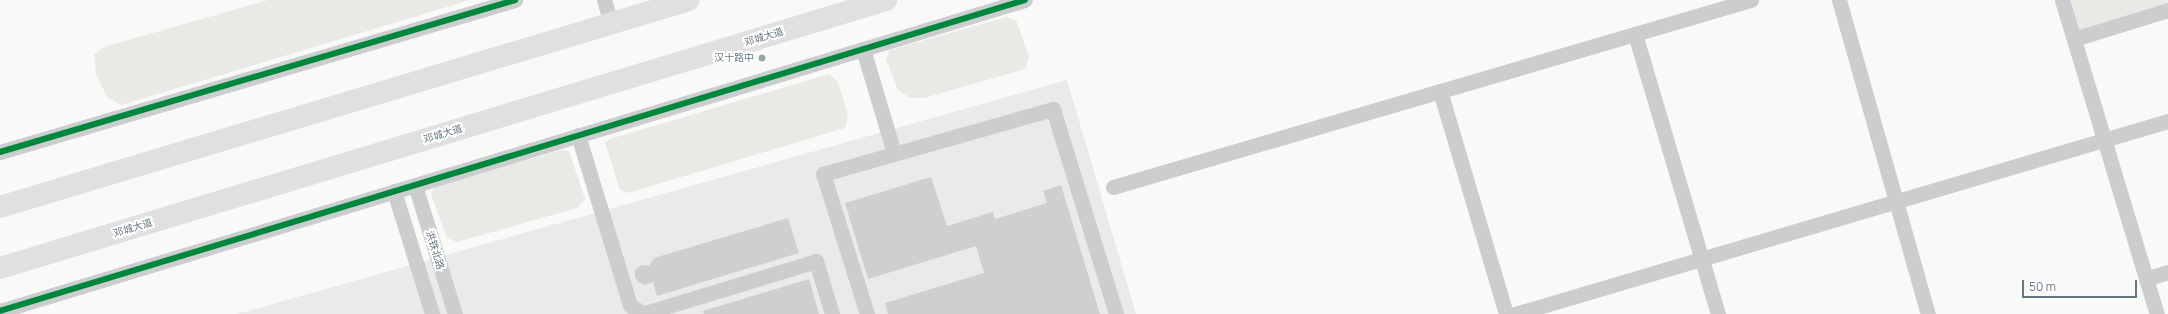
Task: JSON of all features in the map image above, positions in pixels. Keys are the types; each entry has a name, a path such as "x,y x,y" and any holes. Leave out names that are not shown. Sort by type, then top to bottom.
{"highway":[{"path":"0,207 689,0"},
{"name":"邓城大道","path":"0,268 886,0"}],"street":[{"path":"0,152 515,0"},
{"path":"604,0 611,23"},
{"path":"0,311 1025,0"},
{"path":"1113,187 1751,0"},
{"path":"1839,0 1895,202 1928,314"},
{"path":"2062,0 2157,314"},
{"path":"2074,39 2168,10"},
{"path":"1635,34 1718,314"},
{"path":"863,49 894,153"},
{"path":"1440,91 1506,314"},
{"path":"867,314 824,174 1053,109 1116,314"},
{"path":"1515,314 2168,122"},
{"path":"578,135 630,305 643,314 816,261 832,314"},
{"name":"洪铁北路","path":"415,185 455,314"},
{"path":"394,191 432,314"},
{"path":"2146,279 2168,272"}],"shaded area":[{"path":"268,0 470,0 121,105 107,97 96,74 94,55 104,47"},
{"path":"2062,0 2168,0 2168,10 2074,39"},
{"path":"1006,17 1016,20 1029,57 1025,69 924,98 910,98 898,90 886,59 890,50"},
{"path":"829,74 838,82 848,115 845,128 628,193 620,190 605,142 610,139"},
{"path":"1067,80 1136,314 237,314"},
{"path":"562,150 569,151 585,199 577,208 457,242 447,238 431,194 434,187"}],"building":[{"path":"931,177 947,226 993,212 995,219 1047,203 1043,191 1061,185 1100,314 888,314 885,303 984,273 976,246 868,279 845,203"},
{"path":"788,218 799,253 657,296 653,282 645,285 638,282 635,277 635,270 641,265 649,266 654,258"},
{"path":"809,279 819,314 704,314 703,311"}],"cycle path":[{"path":"0,152 515,0"},
{"path":"0,311 1025,0"}],"place":[{"name":"汉十路中","path":"762,58"}]}
